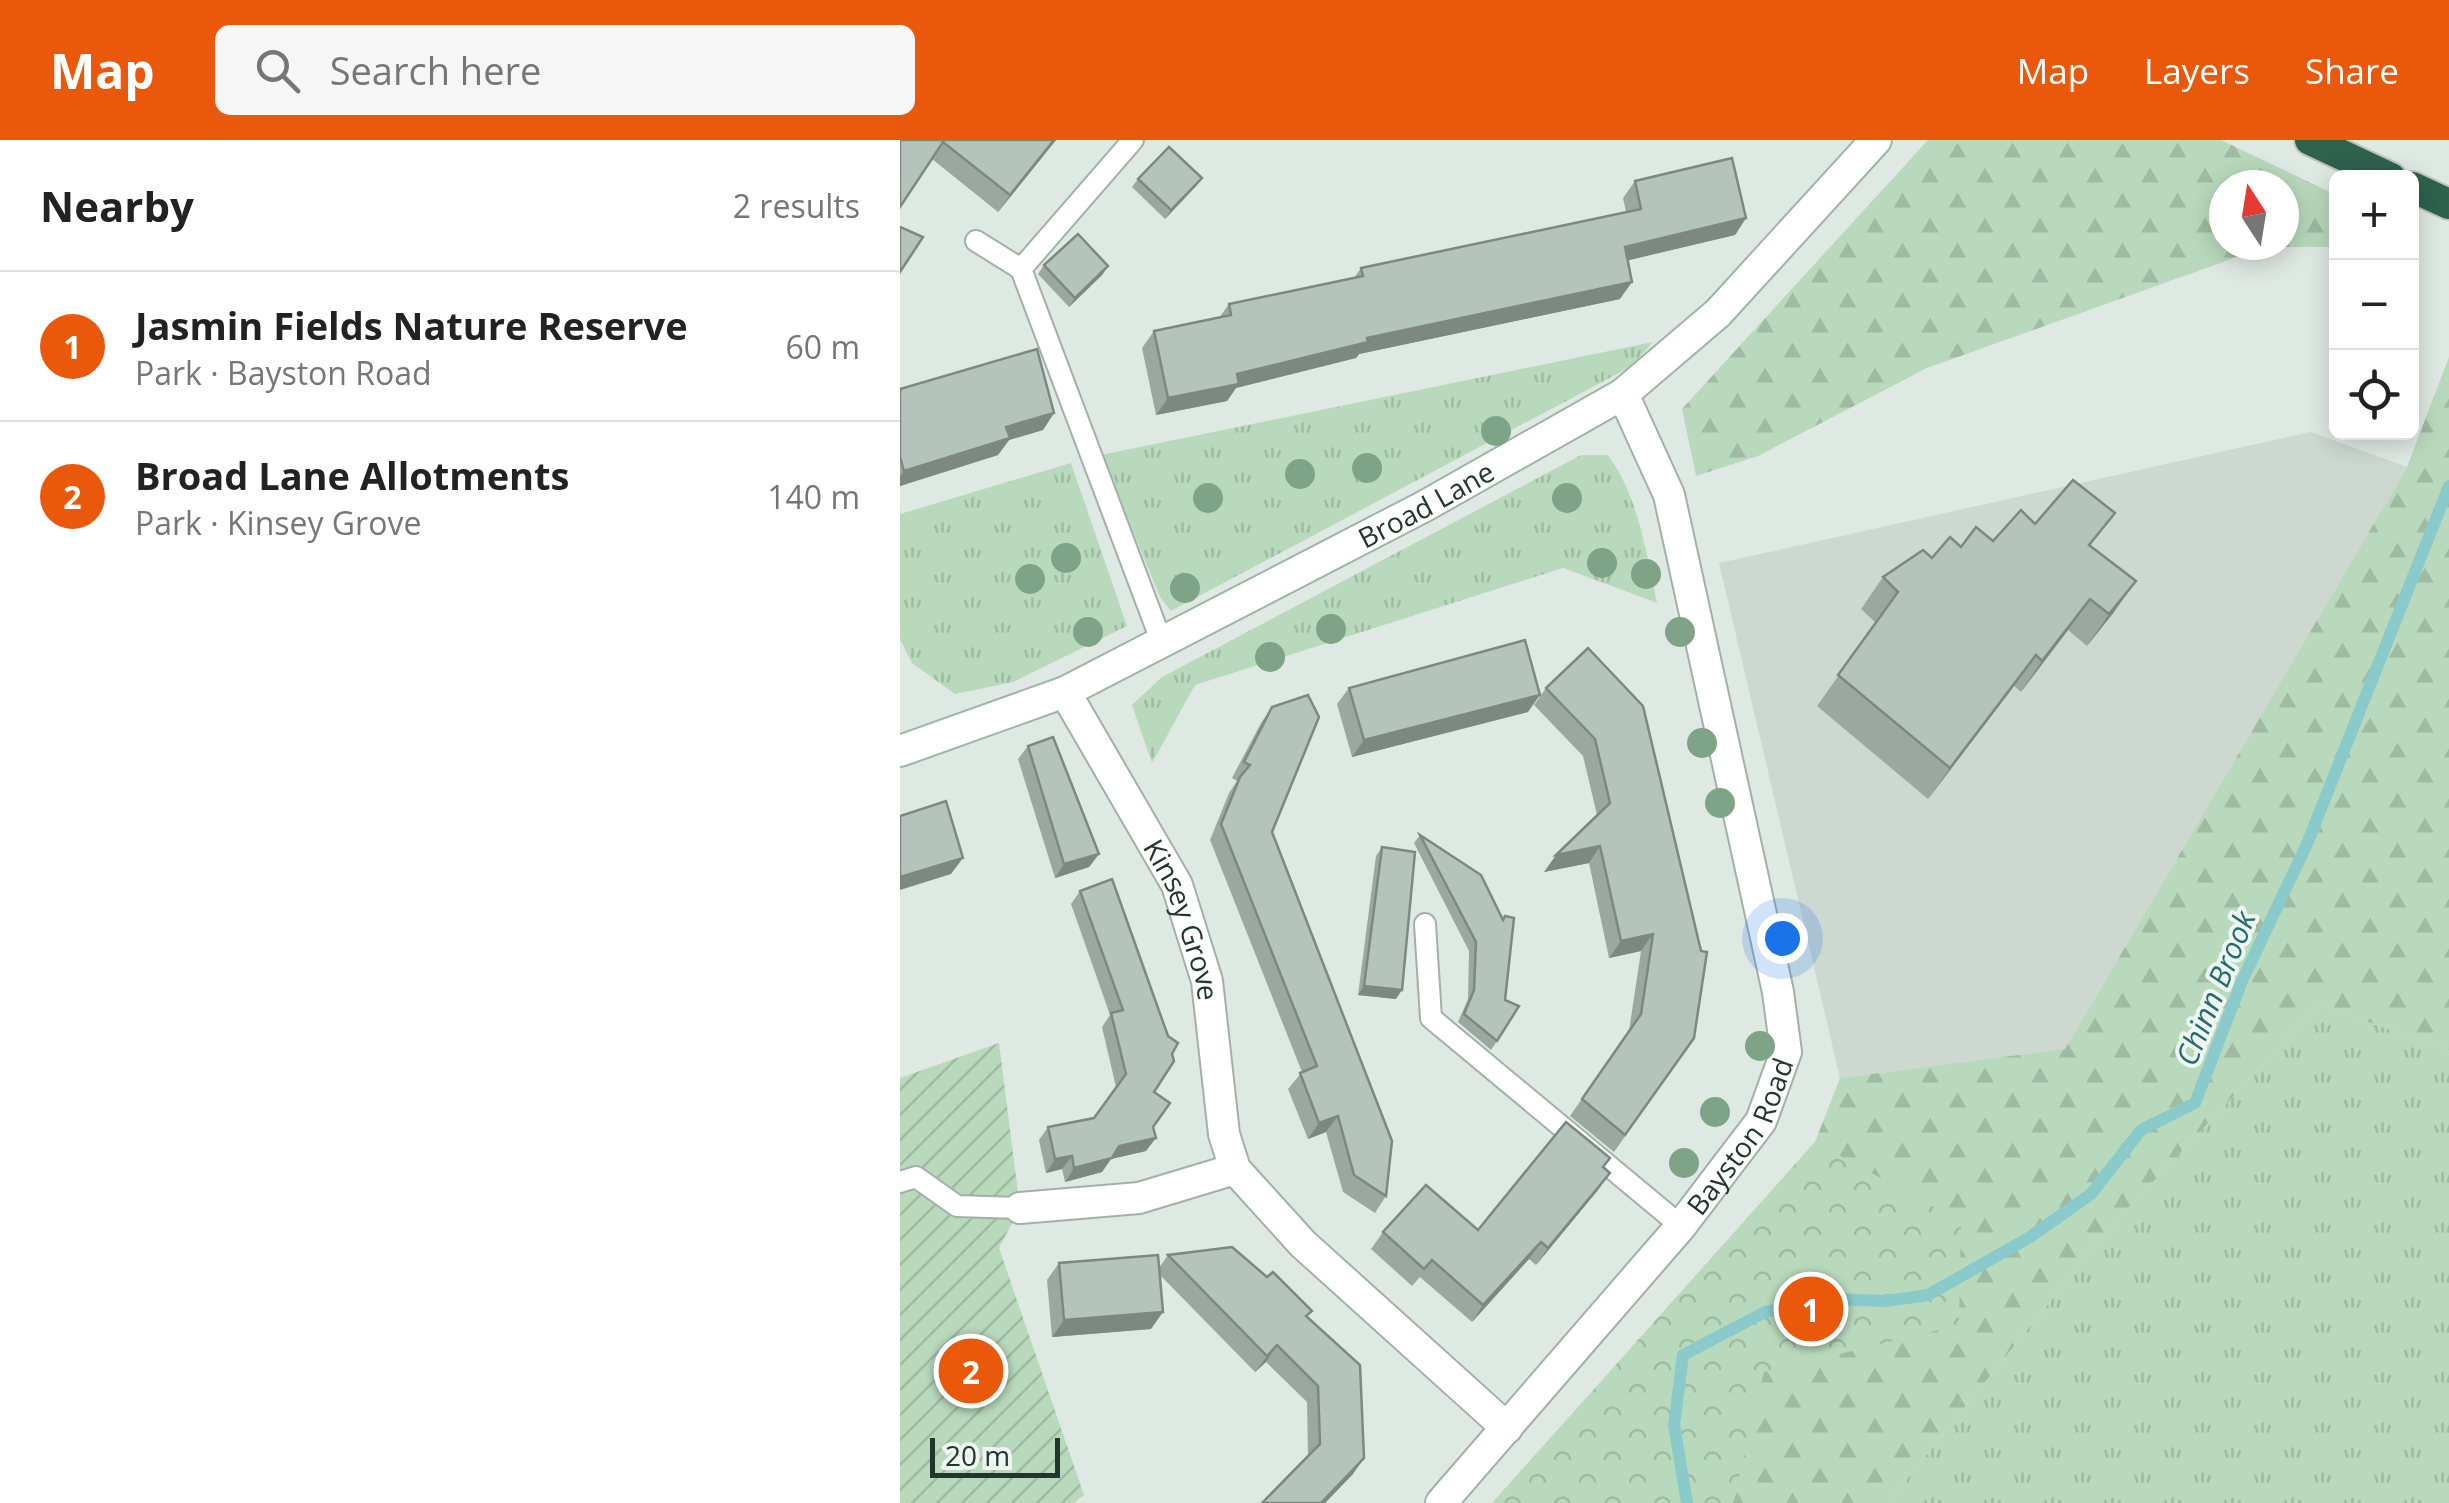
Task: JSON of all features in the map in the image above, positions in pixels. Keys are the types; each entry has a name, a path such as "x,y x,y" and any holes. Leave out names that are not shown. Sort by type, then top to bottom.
{"highway":[{"path":"2310,140 2374,170"},
{"path":"2419,190 2449,204"}],"street":[{"name":"Broad Lane","path":"900,752 1065,692 1423,507 1624,394 1718,313 1876,140"},
{"name":"Bayston Road","path":"1441,1503 1681,1226 1761,1121 1786,1052 1774,973 1669,495 1624,394"},
{"name":"Kinsey Grove","path":"1065,692 1177,885 1207,981 1224,1134 1234,1170 1303,1244 1507,1428"},
{"path":"1020,1208 1139,1198 1234,1170"}],"lane":[{"path":"1021,268 1133,140"},
{"path":"976,241 1021,268 1162,644"},
{"path":"1425,924 1431,1018 1681,1226"},
{"path":"900,1182 916,1177 957,1206 1020,1208"}],"shaded area":[{"path":"2311,432 2407,467 2065,1049 1840,1078 1719,563"}],"green space":[{"path":"1928,140 2221,140 2284,170 2209,170 2209,260 2229,260 1927,368 1758,456 1696,476 1682,409"},
{"path":"2299,177 2329,192 2329,247 2299,247"},
{"path":"1653,342 1632,366 1171,611 1160,597 1101,455"},
{"path":"2449,357 2449,1050 2319,1005 2105,1233 1888,1503 1494,1503 1815,1142 1840,1078 2065,1049 2407,467"},
{"path":"1581,455 1608,455 1619,472 1640,526 1657,603 1563,568 1195,685 1152,763 1132,705 1162,677"},
{"path":"1071,463 1127,626 1013,682 955,694 912,663 900,639 900,514"},
{"path":"2319,1005 2449,1050 2449,1503 1888,1503 2105,1233"},
{"path":"999,1043 1020,1208 999,1248 1084,1495 1074,1503 900,1503 900,1078"},
{"path":"1815,1142 1961,1222 1959,1325 1764,1372 1733,1503 1492,1503"}],"building":[{"path":"900,140 1054,140 1010,195 943,142 900,207"},
{"path":"1169,147 1202,178 1171,210 1138,179"},
{"path":"1732,158 1746,218 1625,247 1632,282 1367,338 1368,342 1237,374 1239,384 1168,398 1154,331 1231,315 1229,304 1363,276 1361,268 1641,209 1635,181"},
{"path":"900,227 923,237 900,272"},
{"path":"1078,234 1108,266 1075,298 1044,265"},
{"path":"1037,349 1054,413 1006,427 1010,438 904,471 900,457 900,389"},
{"path":"2073,480 2115,513 2089,545 2136,581 2109,614 2090,599 2042,661 2036,655 1950,768 1838,675 1898,592 1883,577 1923,550 1932,558 1950,537 1961,547 1976,527 1993,541 2021,510 2035,524"},
{"path":"1525,640 1540,695 1364,740 1349,688"},
{"path":"1588,648 1643,706 1701,951 1707,952 1694,1038 1625,1135 1582,1099 1641,1014 1653,934 1621,941 1600,846 1556,855 1610,803 1595,739 1546,688"},
{"path":"1308,695 1319,717 1272,832 1392,1141 1386,1196 1354,1175 1338,1116 1319,1123 1300,1073 1317,1066 1221,824 1240,777 1250,765 1244,762 1272,707"},
{"path":"1053,737 1099,854 1064,864 1028,746"},
{"path":"946,801 963,858 900,877 900,816"},
{"path":"1420,835 1481,875 1503,920 1505,916 1514,918 1505,1000 1519,1006 1497,1041 1464,1014 1474,990 1476,942"},
{"path":"1382,847 1415,852 1402,990 1364,986"},
{"path":"1112,879 1168,1036 1178,1043 1172,1054 1174,1061 1154,1092 1170,1103 1153,1127 1156,1138 1119,1146 1112,1158 1074,1168 1072,1156 1055,1159 1048,1127 1094,1118 1126,1074 1111,1013 1123,1010 1080,891"},
{"path":"1566,1122 1610,1158 1603,1167 1610,1173 1548,1248 1541,1242 1483,1305 1432,1260 1424,1269 1383,1232 1426,1185 1478,1230"},
{"path":"1232,1247 1267,1277 1273,1272 1312,1311 1306,1316 1360,1365 1364,1458 1321,1503 1262,1503 1320,1444 1318,1386 1277,1345 1267,1356 1168,1255"},
{"path":"1158,1255 1163,1312 1064,1320 1059,1263"}],"waterway":[{"name":"Chinn Brook","path":"1687,1503 1674,1425 1683,1355 1765,1312 1826,1299 1887,1301 1928,1295 2030,1237 2091,1194 2141,1130 2195,1103 2242,981 2307,844 2449,486"}],"place":[{"name":"Jasmin Fields Nature Reserve","path":"1811,1309"},
{"name":"Broad Lane Allotments","path":"971,1371"}]}
